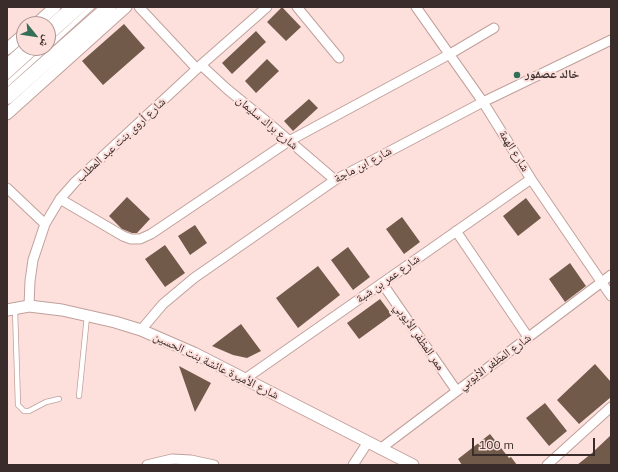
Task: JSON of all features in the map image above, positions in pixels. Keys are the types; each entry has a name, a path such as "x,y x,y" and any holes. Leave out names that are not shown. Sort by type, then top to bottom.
{"highway":[{"path":"56,23 74,7"},
{"path":"7,97 109,7"},
{"path":"7,66 19,56"}],"street":[{"path":"45,16 55,7"},
{"path":"7,114 126,7"},
{"name":"شارع براك سليمان","path":"139,7 199,67 335,180"},
{"name":"شارع أروى بنت عبد المطلب","path":"29,306 33,260 45,224 60,200 74,182 199,67 267,7"},
{"path":"296,7 339,58"},
{"name":"شارع الهمة","path":"416,7 483,102 531,179 611,296"},
{"path":"60,200 123,236 131,239 140,239 151,234 289,141 450,54 494,28"},
{"name":"شارع ابن ماجة","path":"141,330 163,304 194,278 335,180 483,102 611,40"},
{"path":"7,49 16,41"},
{"name":"شارع عمر بن شبة","path":"245,379 531,179"},
{"path":"7,188 45,224"},
{"path":"456,231 528,337"},
{"name":"شارع المظفر الأيوبي","path":"380,449 456,390 611,275"},
{"name":"ممر المظفر الأيوبي","path":"382,283 456,390"},
{"name":"شارع الأميرة عائشة بنت الحسين","path":"11,308 29,306 87,315 141,330 194,353 413,465"},
{"path":"547,465 611,407"},
{"path":"354,465 368,442"},
{"path":"147,465 172,459 191,460 214,465"}],"lane":[{"path":"56,33 85,7"},
{"path":"56,40 92,7"},
{"path":"7,77 30,56"},
{"path":"7,84 38,56"},
{"path":"11,308 18,405 24,411 29,411 46,402 60,399"},
{"path":"79,396 87,315"}],"building":[{"path":"282,7 301,27 286,41 267,22"},
{"path":"124,24 145,48 103,85 82,61"},
{"path":"256,31 266,42 232,74 222,63"},
{"path":"267,59 279,71 256,93 245,81"},
{"path":"309,99 318,108 293,131 284,121"},
{"path":"127,197 150,219 137,233 132,233 122,229 109,216"},
{"path":"526,198 541,218 518,236 503,216"},
{"path":"402,217 420,242 404,254 386,229"},
{"path":"195,225 207,243 190,255 178,236"},
{"path":"165,245 185,273 165,287 145,259"},
{"path":"348,247 370,277 353,290 331,260"},
{"path":"570,263 586,286 565,302 549,279"},
{"path":"318,266 340,295 298,328 276,298"},
{"path":"380,299 392,315 359,339 347,323"},
{"path":"241,324 261,351 247,358 233,355 212,346"},
{"path":"595,364 611,382 611,397 579,424 557,400"},
{"path":"179,366 211,383 195,412"},
{"path":"545,403 567,431 549,446 526,418"},
{"path":"490,434 509,458 511,457 517,465 462,465 458,459"},
{"path":"611,435 611,465 577,465 592,453"}],"place":[{"name":"خالد عصفور","path":"517,75"}]}
